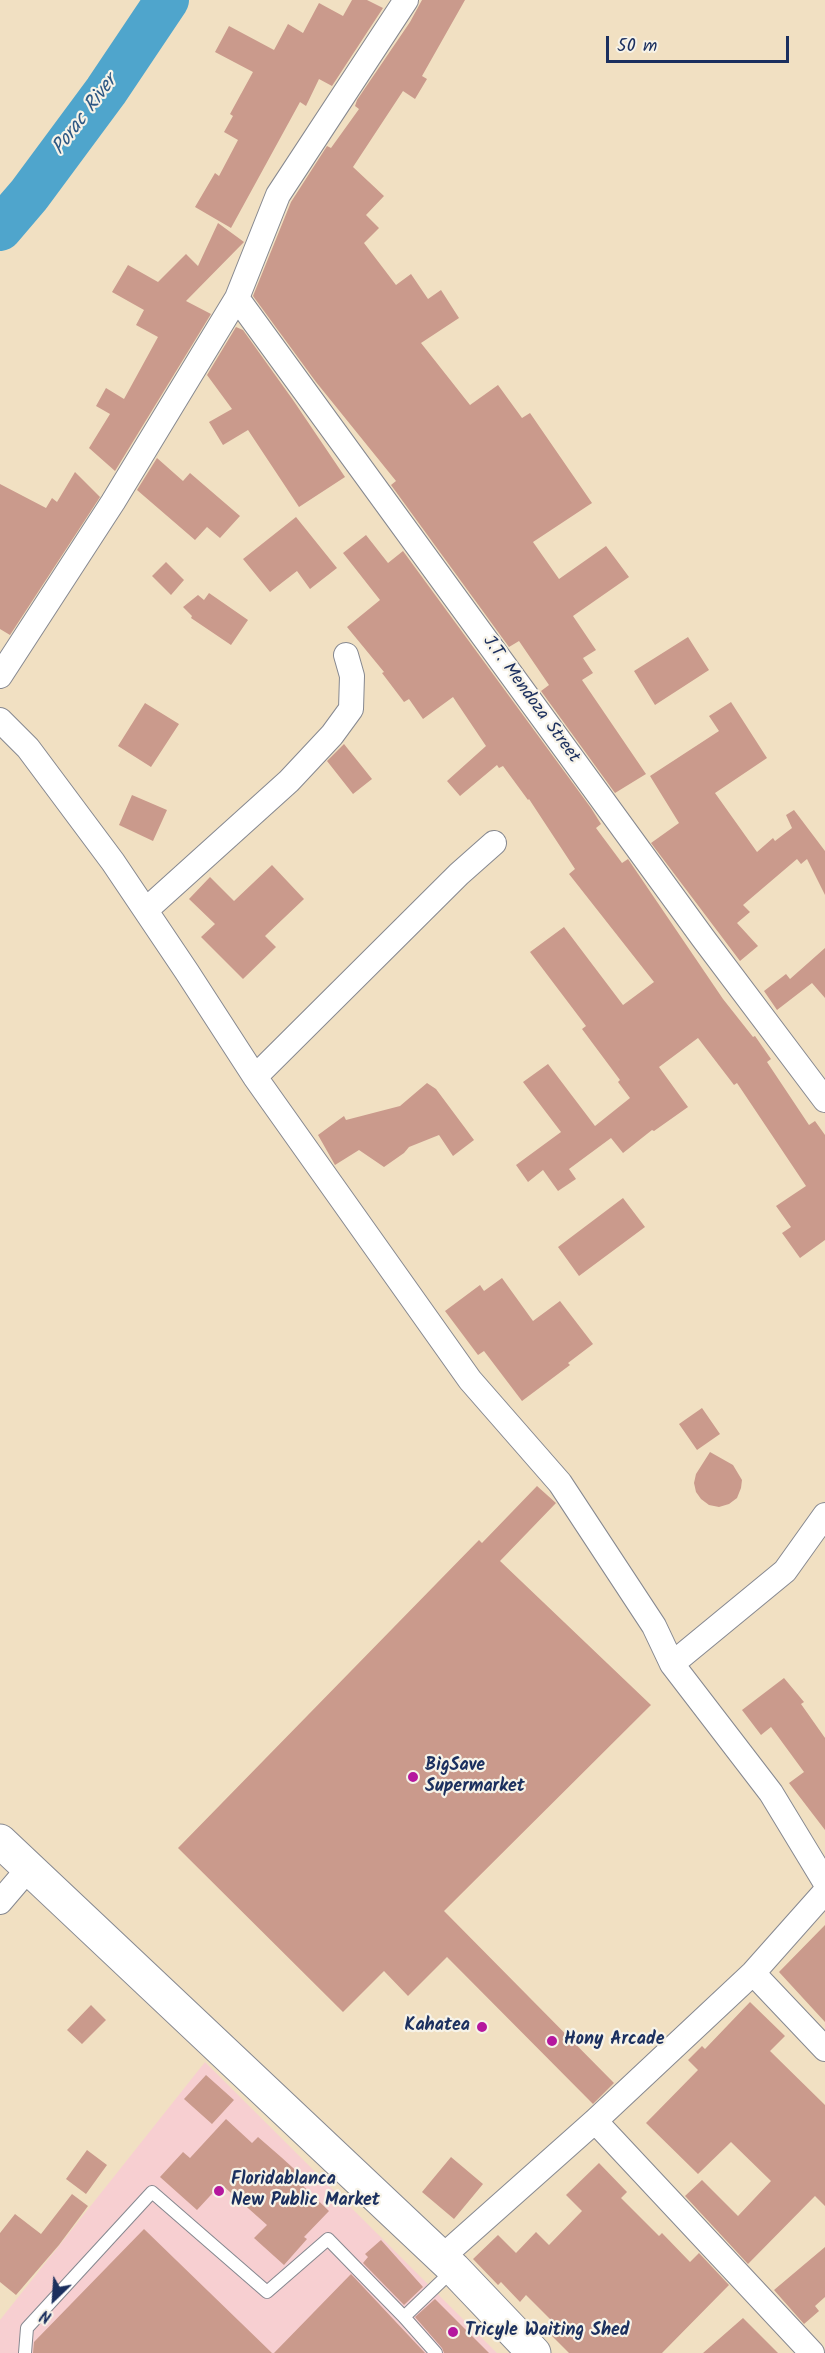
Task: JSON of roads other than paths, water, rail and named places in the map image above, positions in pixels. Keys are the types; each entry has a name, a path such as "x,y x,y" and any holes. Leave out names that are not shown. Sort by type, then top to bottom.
{"street":[{"path":"0,676 113,502 237,298 278,195 406,0"},
{"name":"J.T. Mendoza Street","path":"237,298 703,938 825,1101"},
{"path":"146,910 289,781 333,735 351,708 352,676 346,655"},
{"path":"0,720 28,748 146,910 255,1077 470,1380 560,1483 654,1626 672,1664 771,1793 825,1882"},
{"path":"255,1077 459,874 494,843"},
{"path":"672,1664 785,1570 825,1515"},
{"path":"0,1840 448,2263 534,2353"},
{"path":"0,1902 29,1868"},
{"path":"448,2263 753,1973 825,1892"},
{"path":"753,1973 825,2049"},
{"path":"595,2121 812,2353"}],"lane":[{"path":"25,2353 27,2328 152,2192 267,2292 328,2239 436,2353"},
{"path":"404,2317 448,2263"}],"waterway":[{"name":"Porac River","path":"0,229 29,195 106,91 167,0"}],"place":[{"name":"BigSave Supermarket","path":"413,1777"},
{"name":"Kahatea","path":"482,2027"},
{"name":"Hony Arcade","path":"552,2041"},
{"name":"Floridablanca New Public Market","path":"219,2191"},
{"name":"Tricyle Waiting Shed","path":"453,2332"}]}
